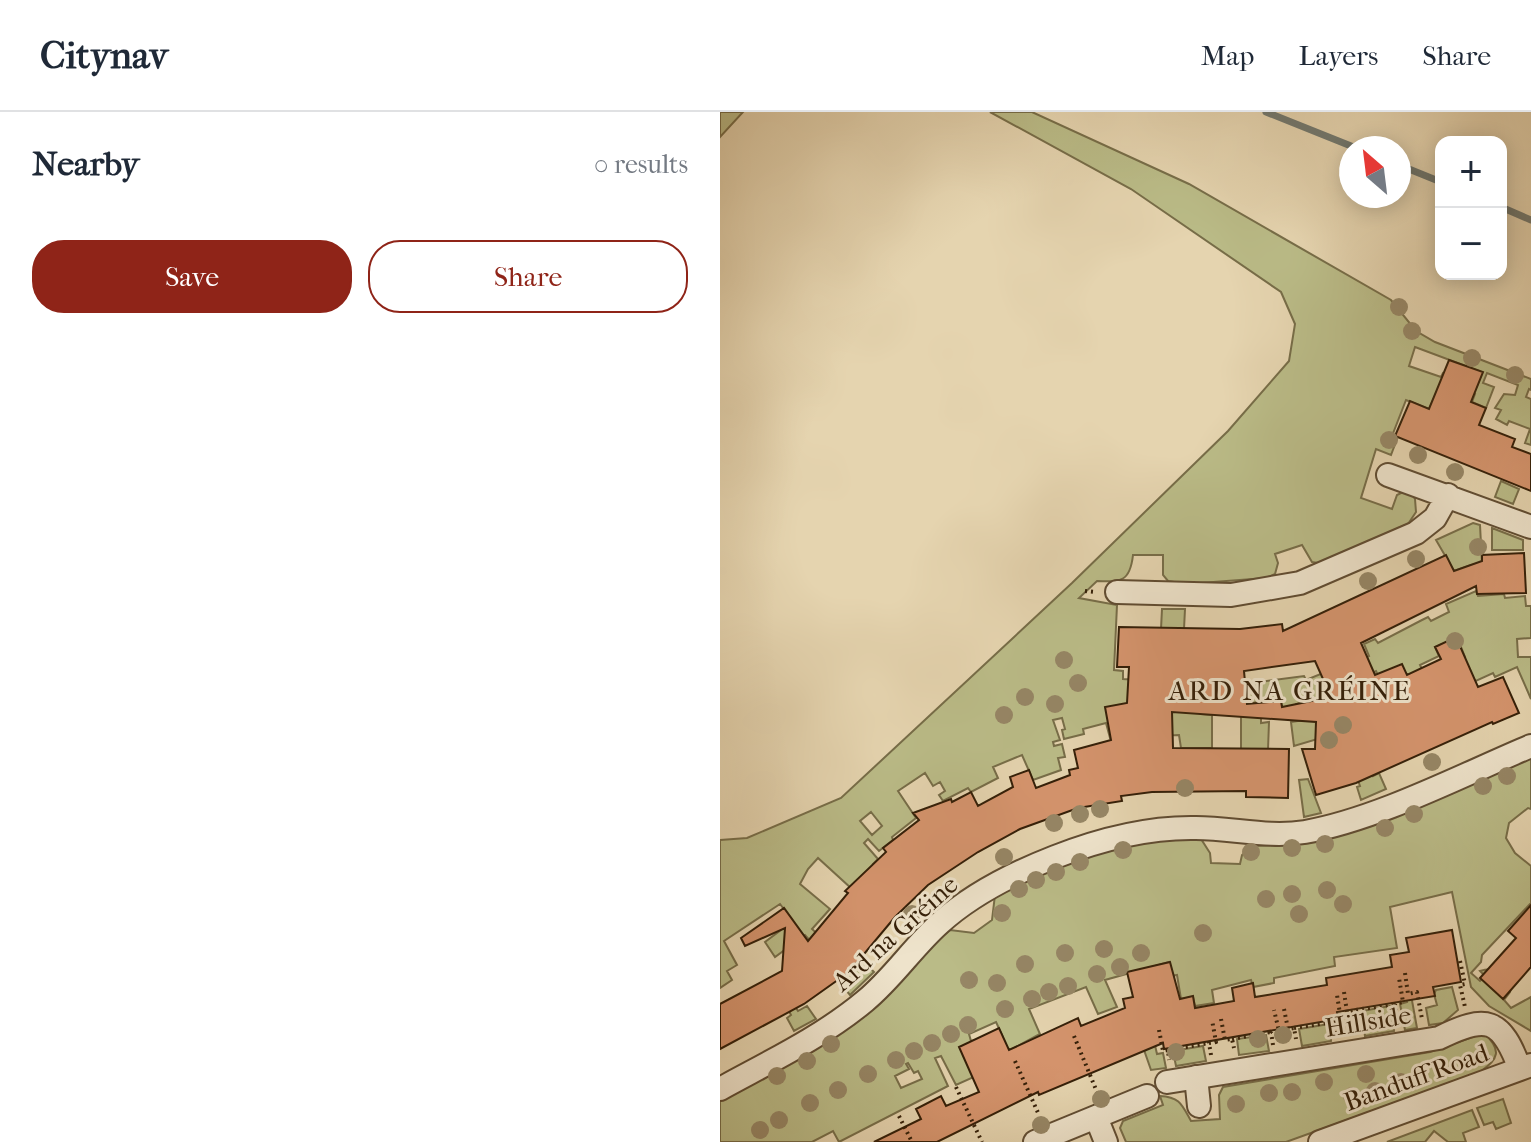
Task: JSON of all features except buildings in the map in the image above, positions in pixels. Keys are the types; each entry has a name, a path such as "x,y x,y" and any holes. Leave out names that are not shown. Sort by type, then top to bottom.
{"street":[{"path":"1388,475 1531,527"},
{"path":"1117,592 1231,595 1300,583 1416,533 1435,518 1448,495"},
{"name":"Ard na Gréine","path":"720,1089 820,1033 864,1002 940,923 965,903 990,887 1053,857 1118,836 1156,829 1198,828 1263,834 1303,832 1377,811 1531,746"},
{"name":"Hillside","path":"1167,1082 1204,1070 1439,1038 1462,1026 1479,1022 1492,1023 1505,1034 1526,1067"},
{"name":"Banduff Road","path":"1320,1142 1526,1067"},
{"path":"1199,1106 1204,1070"},
{"path":"1035,1142 1097,1105 1147,1096"},
{"path":"1097,1105 1106,1142"}],"path":[{"path":"1460,961 1465,984 1460,985 1466,1011"},
{"path":"1405,973 1408,994 1417,992 1423,1027"},
{"path":"1344,992 1347,1012 1403,1002 1399,978"},
{"path":"1159,1030 1165,1049 1333,1022 1341,1020 1337,995"},
{"path":"1395,1004 1400,1033"},
{"path":"1284,1009 1298,1050"},
{"path":"1274,1010 1279,1031"},
{"path":"1356,1010 1361,1039"},
{"path":"1221,1019 1225,1040"},
{"path":"1212,1020 1216,1042"},
{"path":"1333,1022 1337,1043"},
{"path":"1271,1032 1274,1053"},
{"path":"1074,1036 1097,1105"},
{"path":"1232,1039 1236,1060"},
{"path":"1204,1070 1209,1043"},
{"path":"1015,1061 1040,1118"},
{"path":"956,1087 982,1142"},
{"path":"899,1116 912,1142"}],"green space":[{"path":"720,112 743,112 720,137"},
{"path":"990,112 1032,112 1189,184 1391,300 1416,331 1435,342 1531,379 1531,390 1526,397 1531,399 1531,445 1525,443 1530,429 1509,421 1507,425 1496,419 1501,410 1495,408 1504,394 1515,395 1518,385 1487,373 1483,383 1494,387 1486,408 1472,402 1475,394 1472,392 1438,389 1429,409 1406,400 1392,436 1397,439 1391,455 1376,449 1361,498 1392,509 1397,495 1411,493 1416,512 1408,524 1318,563 1312,562 1302,545 1275,554 1278,563 1275,574 1266,578 1187,584 1168,581 1163,575 1163,555 1133,555 1127,575 1118,580 1097,581 1079,598 1117,605 1114,670 1123,671 1123,679 1140,680 1201,714 1212,715 1212,748 1181,748 1179,735 1110,738 1106,723 1083,729 1084,734 1064,739 1062,718 1053,720 1060,740 1053,742 1054,746 1062,744 1065,757 1058,758 1061,770 1033,780 1022,755 993,767 998,778 971,792 968,788 943,801 939,795 945,791 940,782 933,786 925,773 898,791 916,818 879,851 868,839 864,843 878,859 873,864 882,874 852,889 818,858 808,869 800,884 830,909 812,929 825,941 815,946 805,935 775,957 765,942 793,921 780,904 724,941 737,965 727,971 732,980 720,988 720,840 747,838 841,798 1072,583 1228,431 1289,361 1295,324 1281,292 1131,189","holes":["1415,347 1482,372 1477,386 1443,373 1441,377 1409,366","871,812 882,826 872,835 860,821"]},
{"path":"1501,481 1519,489 1513,504 1495,497"},
{"path":"1473,523 1480,525 1482,564 1454,571 1436,540"},
{"path":"1492,528 1523,540 1523,550 1492,550"},
{"path":"1476,591 1478,596 1525,596 1526,606 1531,606 1531,638 1517,639 1518,657 1531,657 1531,699 1517,667 1495,677 1493,673 1467,685 1457,662 1465,657 1461,647 1446,652 1442,644 1435,647 1439,656 1420,665 1426,678 1382,683 1376,671 1349,684 1357,662 1369,656 1364,644 1375,639 1378,643 1428,617 1431,621 1449,612 1446,604"},
{"path":"1162,609 1185,609 1184,629 1161,629"},
{"path":"1323,673 1333,701 1321,738 1294,746 1291,722 1304,720 1310,701 1296,704 1297,711 1283,714 1281,701 1247,703 1245,684 1304,676 1306,680"},
{"path":"1241,716 1261,716 1261,723 1269,722 1268,750 1241,750"},
{"path":"1364,754 1373,776 1379,773 1386,789 1361,800 1357,787 1360,786 1351,760"},
{"path":"1531,758 1531,809 1528,808 1509,823 1506,838 1515,853 1531,866 1531,903 1482,955 1481,962 1471,973 1480,981 1485,976 1480,971 1493,969 1513,979 1504,1000 1511,1008 1531,997 1531,1031 1489,1006 1471,987 1452,892 1390,907 1397,948 1334,957 1335,966 1274,978 1274,983 1253,987 1251,980 1212,990 1214,1003 1195,1006 1193,997 1181,999 1177,975 1171,976 1169,962 1105,980 1117,1007 1098,1014 1086,987 1029,1009 1040,1034 1010,1050 985,1072 956,1085 941,1056 935,1058 948,1086 839,1142 833,1131 812,1142 720,1142 720,1101 826,1043 865,1016 950,930 974,933 992,920 995,895 1103,850 1154,838 1178,836 1201,839 1210,853 1211,863 1240,864 1242,855 1253,846 1281,845","holes":["996,1022 1002,1035 971,1041 969,1034","908,1063 922,1079 901,1088 895,1076 909,1069"]},
{"path":"1308,779 1321,813 1304,817 1299,780"},
{"path":"835,950 854,967 863,961 874,972 850,995 840,983 844,978 827,958"},
{"path":"1452,987 1458,1010 1443,1023 1429,1025 1426,1008 1437,1005 1436,990"},
{"path":"785,991 798,1011 807,1006 816,1019 794,1031 787,1018 791,1015 780,994"},
{"path":"1411,995 1417,1028 1405,1030 1400,1004 1407,1002 1406,996"},
{"path":"1390,1006 1394,1031 1365,1036 1362,1011"},
{"path":"1329,1024 1331,1041 1302,1046 1299,1029"},
{"path":"1152,1032 1157,1054 1163,1053 1166,1068 1151,1070 1143,1047"},
{"path":"1484,1033 1494,1044 1496,1054 1480,1072 1286,1142 1126,1142 1120,1128 1123,1121 1163,1105 1160,1096 1176,1100 1191,1121 1220,1119 1219,1095 1223,1087 1430,1052"},
{"path":"1266,1035 1269,1051 1239,1055 1237,1039"},
{"path":"1203,1046 1206,1061 1176,1066 1173,1051"},
{"path":"1503,1099 1511,1123 1496,1129 1493,1122 1484,1125 1477,1108"},
{"path":"1472,1110 1479,1127 1463,1133 1466,1142 1448,1142 1434,1131 1425,1142 1387,1142"}],"waterway":[{"path":"1266,112 1339,141"},
{"path":"1411,170 1435,180"},
{"path":"1503,208 1531,220"}],"district":[{"name":"ARD NA GRÉINE","path":"1290,690"}]}
